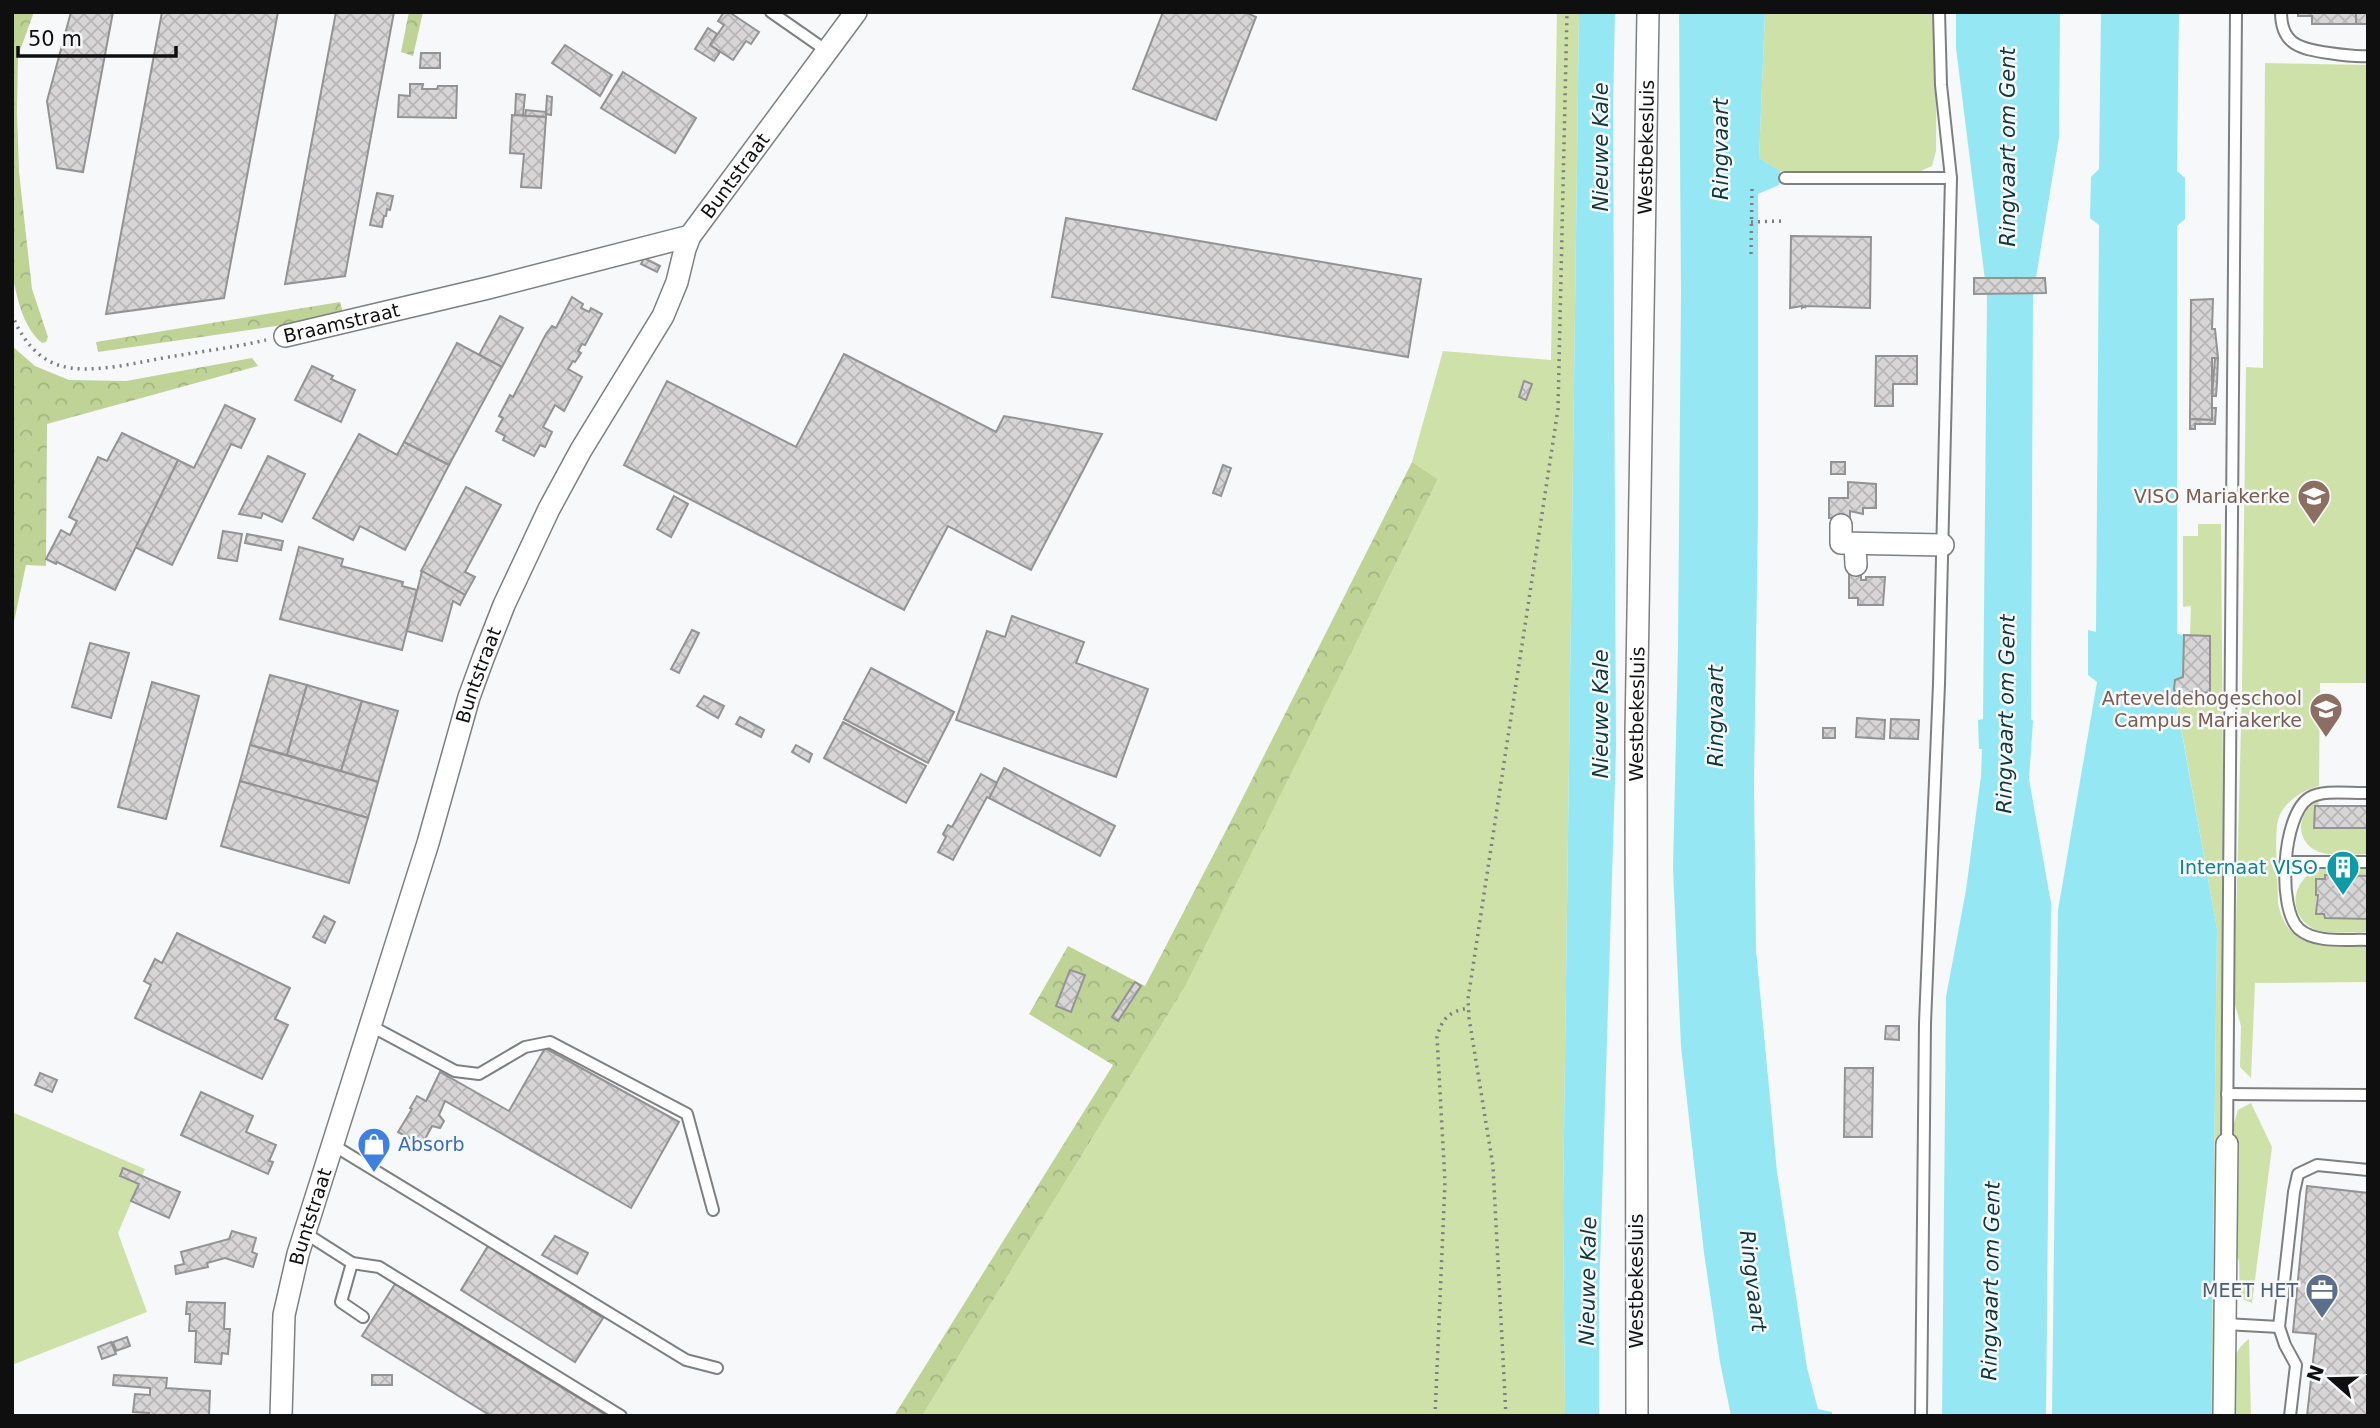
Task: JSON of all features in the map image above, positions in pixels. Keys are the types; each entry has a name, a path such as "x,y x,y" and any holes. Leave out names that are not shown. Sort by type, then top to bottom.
{"street":[{"name":"Buntstraat","path":"281,1416 284,1315 305,1233 428,843 469,697 503,605 581,450 663,316 677,282 690,236 856,12"},
{"name":"Westbekesluis","path":"1637,1416 1636,747 1648,12"},
{"name":"Braamstraat","path":"285,335 488,288 690,236"},
{"path":"1841,524 1840,543 1943,545"},
{"path":"1855,544 1856,565"},
{"path":"2224,1416 2227,1144"}],"lane":[{"path":"771,12 827,51"},
{"path":"1921,1416 1925,1023 1943,545 1951,178 1941,85 1939,12"},
{"path":"2227,1144 2236,12"},
{"path":"2281,12 2281,26 2290,41 2305,50 2368,56"},
{"path":"1785,178 1951,178"},
{"path":"2368,793 2324,794 2309,798 2295,812 2288,834 2287,862 2289,914 2300,929 2314,937 2368,940"},
{"path":"2287,862 2368,862"},
{"path":"370,1026 455,1071 479,1074 525,1047 550,1042 687,1114 713,1210"},
{"path":"2227,1094 2368,1095"},
{"path":"332,1145 686,1360 717,1368"},
{"path":"2290,1416 2296,1365 2279,1327 2298,1174 2318,1165 2368,1170"},
{"path":"305,1233 352,1264 379,1267 621,1416"},
{"path":"352,1264 341,1302 363,1317"},
{"path":"2225,1324 2279,1327"}],"path":[{"path":"1506,1416 1493,1166 1468,1008 1558,408 1567,12"},
{"path":"1751,254 1752,189"},
{"path":"1751,222 1784,221"},
{"name":"Braamstraat","path":"12,314 17,329 44,359 79,369 113,366 285,335"},
{"path":"1435,1416 1445,1182 1437,1037 1441,1021 1446,1016 1468,1008"}],"green space":[{"path":"12,12 34,12 18,56 17,112 19,172 32,289 48,337 46,342 42,343 25,320 12,275"},
{"path":"409,12 423,12 413,56 401,52"},
{"path":"1557,12 1579,12 1563,1208 1565,1416 922,1416 1186,985 1438,479 1412,462 1443,351 1551,360"},
{"path":"1765,12 1937,12 1936,151 1932,166 1921,171 1780,171 1759,158"},
{"name":"VISO Mariakerke","path":"2265,63 2368,65 2368,683 2320,683 2319,786 2300,794 2284,808 2278,820 2276,848 2278,903 2283,919 2291,931 2312,943 2368,946 2368,982 2255,983 2251,1078 2240,1067 2241,1026 2234,1001 2246,367 2263,368"},
{"path":"340,302 344,316 98,352 96,342"},
{"path":"12,346 35,366 69,380 126,381 252,358 258,366 47,424 46,566 26,565 12,631"},
{"path":"1412,462 1438,479 1186,985 922,1416 894,1416 1113,1065 1029,1014 1068,946 1145,986"},
{"path":"2198,524 2221,524 2224,900 2218,1416 2211,1416 2217,929 2177,704 2189,703 2190,692 2210,692 2210,636 2190,635 2191,606 2183,607 2183,536 2198,536"},
{"path":"2318,801 2319,806 2315,806 2315,827 2368,828 2368,854 2322,853 2308,845 2303,837 2301,823 2308,809"},
{"path":"2326,867 2368,867 2368,876 2325,879 2316,899 2316,913 2324,914 2325,918 2368,919 2368,932 2324,932 2303,921 2298,912 2296,893 2306,876"},
{"path":"2251,1103 2272,1147 2252,1303 2240,1298 2239,1261 2233,1243 2233,1127 2238,1110"},
{"path":"12,1112 145,1169 142,1176 123,1168 139,1184 118,1233 147,1312 12,1365"},
{"path":"2249,1339 2251,1416 2231,1416 2232,1364 2241,1346"}],"water":[{"name":"Nieuwe Kale","path":"1579,12 1615,12 1613,107 1616,748 1599,1298 1599,1416 1565,1416 1563,1208"},
{"name":"Ringvaart","path":"1679,12 1765,12 1759,158 1780,171 1779,185 1758,194 1758,513 1754,782 1756,950 1777,1172 1807,1368 1818,1409 1832,1412 1832,1416 1731,1416 1704,1253 1681,1047 1673,869 1681,293"},
{"name":"Ringvaart om Gent","path":"1956,12 2060,12 2059,137 2033,296 2033,721 2029,779 2051,903 2046,1416 1942,1416 1946,997 1966,890 1981,776 1982,749 1979,749 1978,720 1983,719 1987,296 1956,48"},
{"path":"2101,12 2179,12 2177,171 2185,178 2185,219 2177,226 2177,634 2184,635 2183,677 2175,680 2174,689 2217,929 2211,1416 2052,1416 2058,910 2097,682 2088,675 2088,630 2096,632 2099,225 2090,218 2091,177 2099,169"}],"building":[{"path":"71,12 113,12 83,172 57,168 47,101"},
{"path":"162,12 278,12 224,298 106,314"},
{"path":"336,12 394,12 345,276 285,284"},
{"path":"724,12 729,12 759,32 751,44 746,41 733,60 710,45 724,25 718,21"},
{"path":"1163,12 1245,12 1256,17 1216,120 1133,89"},
{"path":"2298,12 2356,12 2356,24 2312,24 2312,16 2298,16"},
{"path":"2356,12 2368,12 2368,24 2356,24"},
{"path":"708,28 717,34 710,45 720,52 714,61 695,49"},
{"path":"565,45 612,75 600,96 552,63"},
{"path":"421,53 440,53 440,68 420,68"},
{"path":"623,72 696,118 675,153 601,108"},
{"path":"410,84 423,84 422,89 457,86 456,118 398,117 399,95 410,96"},
{"path":"516,94 525,95 523,116 515,115"},
{"path":"547,96 552,97 551,115 525,116 526,110 546,112"},
{"path":"512,115 546,117 541,188 521,187 524,154 510,153"},
{"path":"377,193 393,196 382,227 370,225"},
{"path":"1066,218 1421,279 1408,357 1052,297"},
{"path":"1791,236 1871,237 1870,308 1790,308"},
{"path":"644,258 660,266 657,272 641,264"},
{"path":"1974,278 2045,278 2046,293 1974,294"},
{"path":"572,297 583,304 581,308 589,312 591,308 602,314 585,345 582,344 578,351 581,353 568,369 582,377 564,411 555,405 543,427 552,432 545,447 540,445 534,456 503,440 505,436 496,431 503,418 499,416 510,395 513,397 546,334 552,326 556,328"},
{"path":"2213,299 2212,329 2215,329 2218,358 2212,358 2212,420 2190,419 2191,300"},
{"path":"500,316 523,328 502,367 479,355"},
{"path":"457,343 502,367 449,465 404,442"},
{"path":"844,354 996,432 1004,416 1102,434 1031,570 948,526 904,610 624,465 667,381 796,447"},
{"path":"1876,356 1917,356 1917,384 1893,384 1893,406 1875,406"},
{"path":"2215,358 2218,358 2216,396 2212,396"},
{"path":"312,366 355,390 341,422 295,400"},
{"path":"1524,381 1532,384 1526,400 1519,397"},
{"path":"225,405 255,419 241,448 231,444 172,565 135,547 178,460 194,468"},
{"path":"2212,408 2216,408 2215,424 2195,424 2195,429 2190,429 2190,419 2212,420"},
{"path":"122,433 178,460 115,590 46,559 61,530 70,535 77,521 69,517 98,457 107,461"},
{"path":"359,434 397,455 404,442 449,465 405,550 360,526 353,540 313,518"},
{"path":"268,456 305,474 282,522 263,513 261,518 239,514"},
{"path":"1831,462 1845,462 1845,474 1831,474"},
{"path":"1223,465 1231,468 1221,496 1213,493"},
{"path":"1848,482 1876,484 1876,508 1863,508 1863,514 1850,511 1850,518 1829,518 1829,498 1848,498"},
{"path":"466,487 501,505 465,572 475,577 465,595 421,571"},
{"path":"674,496 688,504 671,537 657,529"},
{"path":"223,531 242,534 237,561 218,558"},
{"path":"247,534 283,541 281,550 245,543"},
{"path":"299,547 343,559 341,566 403,582 402,586 417,590 402,650 280,619"},
{"path":"422,571 465,595 460,605 453,601 442,641 407,631"},
{"path":"1849,572 1861,572 1861,580 1866,580 1866,577 1885,577 1883,605 1858,605 1858,598 1849,598"},
{"path":"1012,616 1084,642 1076,663 1148,689 1116,777 956,720 987,631 1005,637"},
{"path":"692,630 699,633 679,673 671,669"},
{"path":"2184,635 2210,636 2210,693 2190,692 2189,703 2177,704 2174,689 2175,680 2183,677"},
{"path":"90,643 129,653 111,718 72,707"},
{"path":"871,668 954,712 928,763 844,719"},
{"path":"270,675 307,685 287,755 250,745"},
{"path":"152,682 199,696 166,819 118,807"},
{"path":"307,685 362,701 341,771 287,755"},
{"path":"704,696 724,706 718,718 697,706"},
{"path":"362,701 398,711 378,782 341,771"},
{"path":"740,717 764,730 761,737 736,724"},
{"path":"1857,718 1885,720 1884,739 1856,737"},
{"path":"1891,719 1919,720 1918,739 1890,738"},
{"path":"843,722 926,766 906,803 824,758"},
{"path":"1823,728 1835,728 1835,738 1823,738"},
{"path":"250,745 378,782 368,818 240,781"},
{"path":"796,745 812,754 809,762 792,752"},
{"path":"1004,768 1115,826 1100,856 989,798"},
{"path":"981,774 997,783 953,860 938,852 946,837 943,834 948,825 952,827"},
{"path":"240,781 368,818 349,883 221,846"},
{"path":"2315,806 2368,806 2368,828 2314,828"},
{"name":"Internaat VISO","path":"2325,875 2368,876 2368,919 2325,918 2324,914 2316,914 2316,879 2325,879"},
{"path":"324,916 335,922 325,943 313,937"},
{"path":"177,933 290,988 275,1019 288,1025 262,1079 135,1018 151,985 144,981 155,959 162,963"},
{"path":"1070,970 1085,975 1071,1012 1056,1006"},
{"path":"1135,982 1141,986 1118,1021 1112,1017"},
{"path":"1886,1026 1899,1026 1899,1040 1885,1039"},
{"path":"545,1048 679,1122 631,1208 445,1101 439,1115 444,1121 440,1128 432,1126 422,1145 398,1132 417,1096 426,1101 440,1072 509,1111"},
{"path":"1845,1068 1873,1068 1872,1137 1844,1137"},
{"path":"40,1073 57,1080 52,1092 35,1085"},
{"path":"201,1092 253,1116 246,1132 276,1145 269,1161 273,1162 268,1174 181,1135"},
{"path":"123,1168 180,1192 169,1218 131,1201 139,1184 120,1176"},
{"path":"2307,1186 2368,1193 2368,1416 2307,1416 2316,1334 2293,1332"},
{"path":"232,1231 256,1238 252,1252 257,1254 253,1267 225,1258 207,1263 208,1267 176,1274 175,1266 184,1264 181,1252 229,1239"},
{"path":"555,1236 588,1253 577,1274 542,1255"},
{"path":"488,1246 603,1318 575,1362 461,1290"},
{"path":"395,1284 608,1416 491,1416 362,1336"},
{"path":"187,1302 225,1303 224,1329 230,1329 228,1354 222,1353 221,1364 195,1362 196,1331 189,1331 190,1314 186,1314"},
{"path":"127,1337 130,1346 116,1351 113,1342"},
{"path":"111,1342 116,1354 102,1359 98,1347"},
{"path":"114,1375 167,1378 166,1388 210,1391 209,1416 149,1416 149,1413 133,1412 135,1394 150,1395 150,1388 113,1385"},
{"path":"372,1375 392,1375 392,1385 372,1385"}],"place":[{"name":"VISO Mariakerke","path":"2314,526"},
{"name":"Arteveldehogeschool Campus Mariakerke","path":"2326,739"},
{"name":"Internaat VISO","path":"2343,897"},
{"name":"Absorb","path":"374,1174"},
{"name":"MEET HET","path":"2322,1320"}]}
